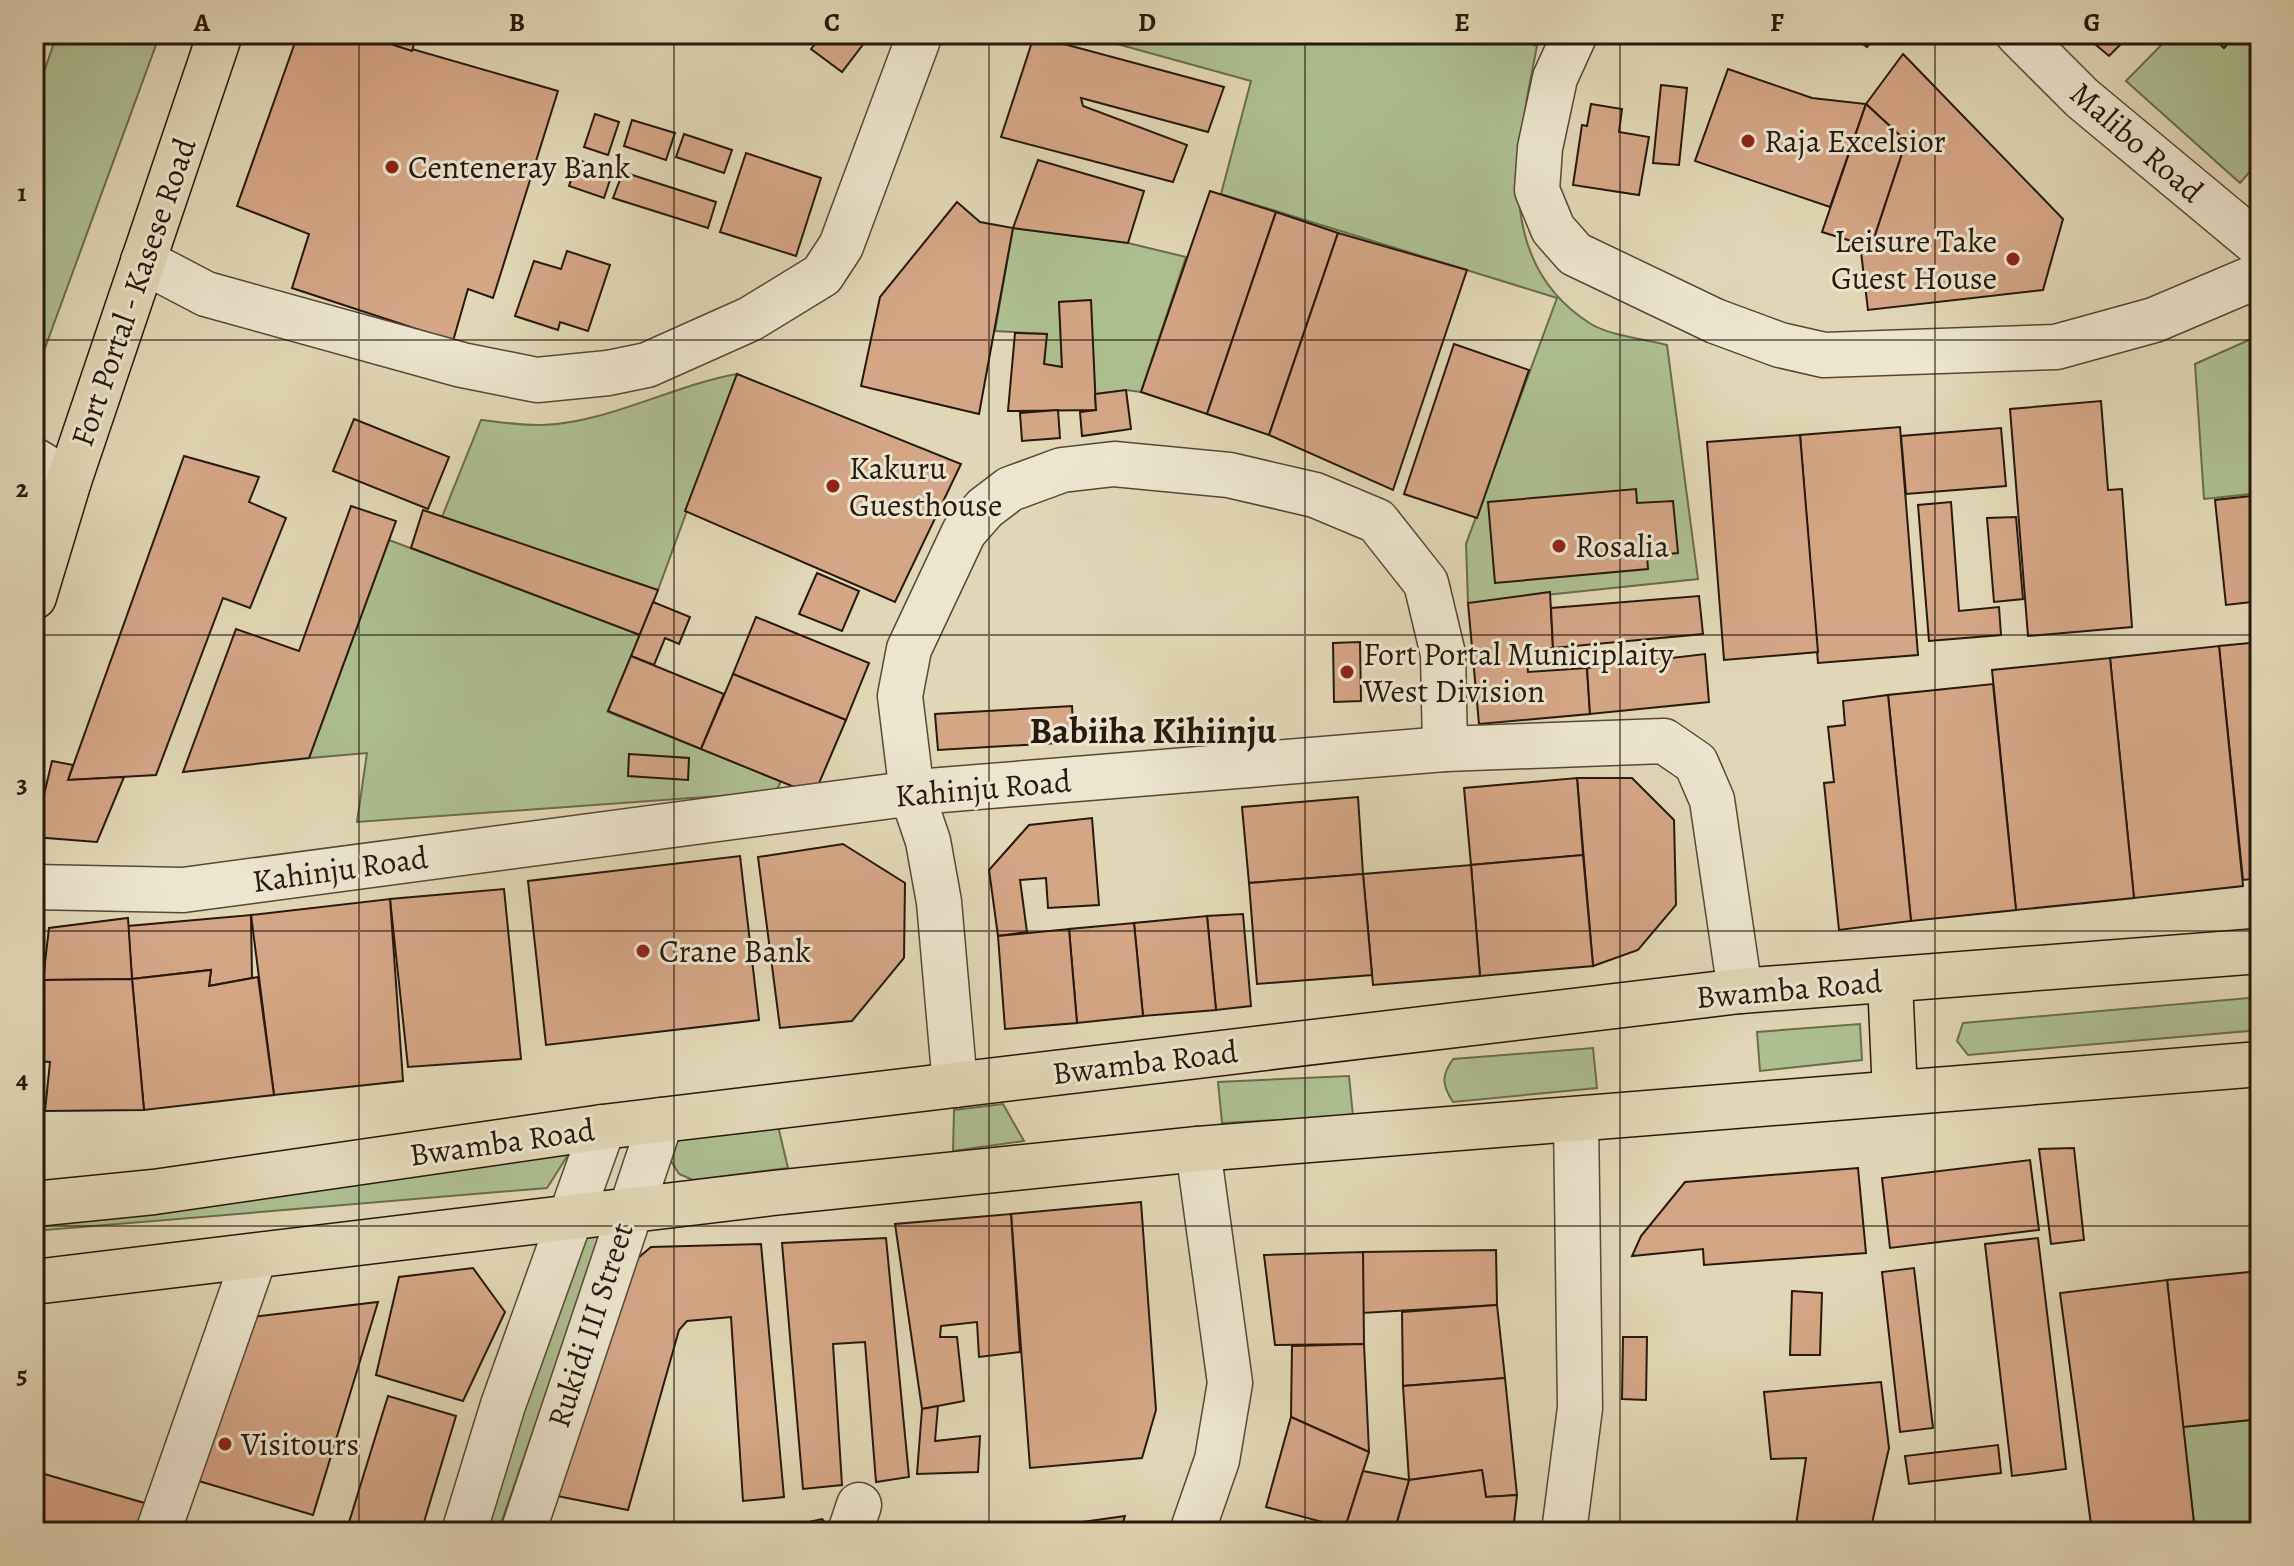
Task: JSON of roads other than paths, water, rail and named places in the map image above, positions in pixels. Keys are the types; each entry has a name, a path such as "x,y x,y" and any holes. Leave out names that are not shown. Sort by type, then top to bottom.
{"main road":[{"name":"Fort Portal - Kasese Road","path":"34,597 51,471 143,261 220,34"},
{"name":"Bwamba Road","path":"34,1204 154,1192 603,1127 1740,991 2260,951"},
{"path":"1890,981 1895,1093"},
{"path":"34,1282 628,1211 1198,1149 2260,1064"}],"street":[{"path":"143,261 206,294 462,365 537,380 608,373 647,365 750,319 822,275 841,246 920,34"},
{"path":"1575,34 1555,78 1540,148 1537,190 1553,229 1575,254 1715,321 1780,345 1824,355 2056,347 2154,320 2260,275"},
{"name":"Malibo Road","path":"2018,34 2082,98 2260,246"},
{"path":"955,1085 939,902 928,841 912,794 900,696 909,649 964,532 985,508 1010,489 1062,470 1114,464 1229,475 1315,495 1377,521 1426,583 1443,654 1445,749"},
{"name":"Kahinju Road","path":"34,887 183,890 823,803 912,794 1445,749 1664,741 1696,763 1712,800 1740,991"},
{"path":"1564,1532 1580,1408 1576,1119"},
{"name":"Rukidi III Street","path":"523,1532 661,1120"},
{"name":"Rukidi III Street","path":"464,1532 503,1405 573,1218 603,1127"},
{"path":"1192,1532 1217,1460 1230,1383 1198,1149"},
{"path":"158,1532 254,1258"}],"place":[{"name":"Raja Excelsior","path":"1748,141"},
{"name":"Centeneray Bank","path":"392,167"},
{"name":"Leisure Take Guest House","path":"2013,259"},
{"name":"Kakuru Guesthouse","path":"833,486"},
{"name":"Rosalia","path":"1559,546"},
{"name":"Fort Portal Municiplaity West Division","path":"1347,672"},
{"name":"Crane Bank","path":"643,951"},
{"name":"Visitours","path":"225,1444"}],"district":[{"name":"Babiiha Kihiinju","path":"1153,730"}]}
